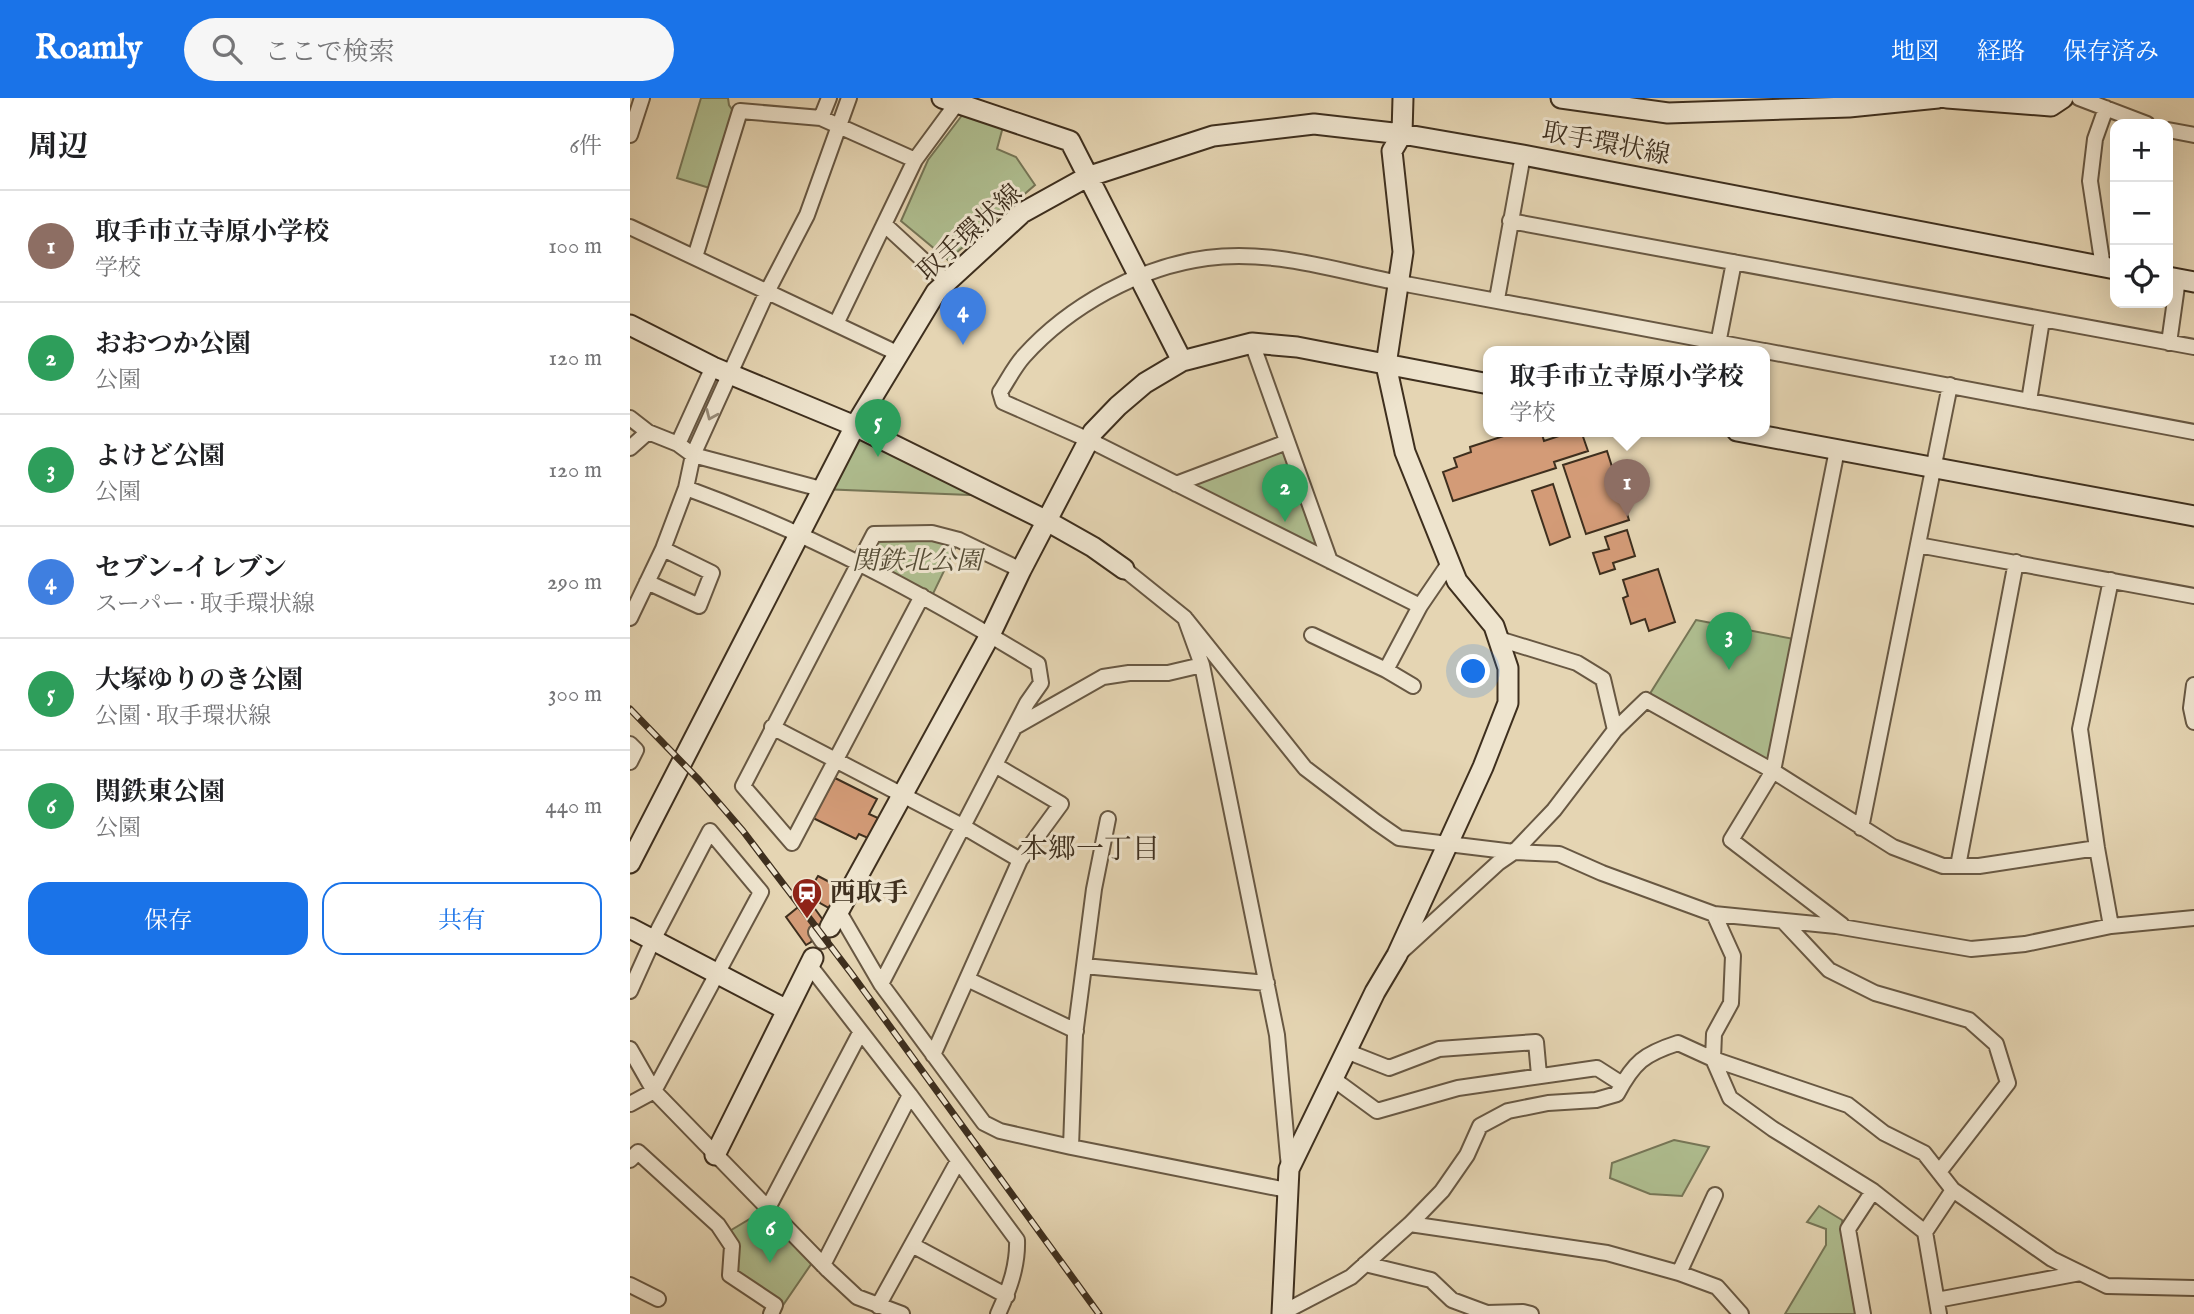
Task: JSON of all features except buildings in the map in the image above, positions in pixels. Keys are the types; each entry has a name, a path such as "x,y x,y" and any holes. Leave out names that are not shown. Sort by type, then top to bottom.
{"street":[{"path":"630,135 633,114 642,98"},
{"path":"821,118 829,98"},
{"path":"678,444 807,215 849,98"},
{"path":"1289,1169 1375,992 1396,955 1483,766 1508,703 1508,668 1499,639 1494,626 1457,581 1405,452 1386,365 1403,252 1392,151 1402,134 1403,98"},
{"path":"1562,98 1668,113 1849,107 1938,98"},
{"path":"1947,98 2051,106 2063,98"},
{"path":"2079,98 2134,119"},
{"path":"836,324 915,160 953,100 1070,141 1182,361"},
{"path":"2106,108 2095,139 2090,181 2109,268"},
{"path":"695,257 740,111 821,118 915,160"},
{"name":"取手環状線","path":"630,863 801,533 821,489 855,426 936,292 1022,213 1087,177 1213,136 1314,124 1402,134 1522,155 2109,268"},
{"path":"2173,131 2194,135"},
{"path":"1496,299 1522,155"},
{"path":"1511,220 2194,348"},
{"path":"884,224 947,282"},
{"path":"630,227 899,354"},
{"path":"1420,606 1089,440 1003,402 1000,392 1022,359 1054,326 1105,293 1169,266 1208,258 1266,257 1337,268 1718,346 1734,262"},
{"path":"2169,343 2180,279"},
{"path":"2029,401 2042,320"},
{"path":"630,326 721,370 855,426 1094,547 1185,618 1305,768 1399,838 1514,852 1559,854 1602,873 1714,914 1836,926 1971,949 2025,944 2111,926 2194,918"},
{"path":"1252,343 1330,561"},
{"path":"715,1154 822,939 990,635 1093,432 1118,406 1145,383 1182,361 1252,343 1297,347 1483,383"},
{"path":"1770,352 2194,432"},
{"path":"630,618 663,549 686,488 693,456 721,370"},
{"path":"1861,828 1950,386"},
{"path":"630,418 648,432 678,444 693,456 821,489"},
{"path":"630,448 648,432"},
{"path":"1769,437 2194,516"},
{"path":"1176,484 1287,442"},
{"path":"1837,450 1773,771 1731,840 1847,929"},
{"path":"686,488 801,533 922,596 1038,664 1041,682 1027,703 881,984"},
{"path":"922,596 792,843 743,786 874,534 932,533 959,540 1021,570"},
{"path":"1918,545 2194,596"},
{"path":"647,582 699,606 712,573 663,549"},
{"path":"1386,670 1420,606 1450,562"},
{"path":"1958,866 2016,562"},
{"path":"2111,580 2080,729 2111,926"},
{"path":"1185,618 1202,665 1277,1035 1289,1169 1282,1314 1351,1278 1410,1224 1442,1191 1467,1155 1480,1126 1508,1111 1548,1103 1596,1100 1617,1094 1631,1069 1655,1050 1678,1043 1713,1059 1848,1105 1884,1133 1924,1153 1953,1190 2052,1259 2106,1286 2194,1288"},
{"path":"1312,635 1386,670 1413,686"},
{"path":"1499,639 1577,663 1604,679 1615,730"},
{"path":"1014,728 1103,677 1129,673 1168,673 1202,665"},
{"path":"2194,685 2191,708 2194,722"},
{"path":"1396,955 1498,863 1514,852 1554,810 1615,730 1646,700 1773,771 1893,847 1943,866 1979,866 2097,848"},
{"path":"772,727 964,827 1020,860"},
{"path":"630,744 636,750 630,762"},
{"path":"933,1055 1020,860 1061,804 995,765"},
{"path":"1071,1147 1076,1031 1094,889 1108,819"},
{"path":"630,991 653,940 710,831 761,892 654,1091 630,1104"},
{"path":"1714,914 1733,956 1731,1003 1714,1034 1713,1059 1730,1098 1773,1129 1873,1191 1925,1232 1938,1307 2080,1273"},
{"path":"1783,920 1829,970 1875,993 1969,1020 1996,1044 2008,1083 1939,1172"},
{"path":"630,928 787,1010"},
{"path":"822,939 881,984 984,1123 1000,1131 1071,1147 1286,1190"},
{"path":"822,939 860,1033 910,1095 1017,1240 1017,1260 1007,1296 998,1314"},
{"path":"1084,966 1267,983"},
{"path":"967,979 1076,1031"},
{"path":"768,1208 860,1033"},
{"path":"1346,1051 1389,1068 1439,1049 1536,1042 1539,1075"},
{"path":"630,1049 654,1091 823,1265 858,1297 902,1314"},
{"path":"1332,1079 1377,1111 1458,1088 1597,1068 1622,1084"},
{"path":"823,1265 910,1095"},
{"path":"633,1153 718,1224 732,1246 730,1275 775,1305 771,1314"},
{"path":"878,1306 958,1161"},
{"path":"1925,1232 1953,1190"},
{"path":"1863,1314 1848,1228 1873,1191"},
{"path":"1679,1273 1715,1195"},
{"path":"1410,1224 1606,1253 1679,1273 1717,1287 1741,1314"},
{"path":"912,1245 1007,1296"},
{"path":"1365,1264 1432,1280 1452,1300 1487,1313 1531,1314"},
{"path":"630,1285 658,1299"}],"green space":[{"path":"701,98 728,98 729,105 738,118 716,190 677,178"},
{"path":"963,114 1004,123 997,149 1016,157 1035,185 948,260 901,221 928,160"},
{"path":"855,426 995,496 821,489"},
{"path":"1287,442 1330,561 1176,484"},
{"name":"関鉄北公園","path":"874,534 959,540 930,600 859,562"},
{"path":"1696,620 1799,640 1773,771 1646,700"},
{"path":"1674,1140 1709,1147 1682,1196 1650,1194 1610,1178 1612,1163"},
{"path":"1819,1206 1842,1220 1857,1314 1785,1314 1826,1245 1826,1229 1807,1222"},
{"path":"768,1208 816,1257 777,1314 729,1270 723,1235"}],"railway":[{"path":"630,709 699,780 743,831 851,973 1099,1314"}],"place":[{"name":"セブン-イレブン","path":"963,345"},
{"name":"大塚ゆりのき公園","path":"878,457"},
{"name":"取手市立寺原小学校","path":"1627,517"},
{"name":"おおつか公園","path":"1285,522"},
{"name":"よけど公園","path":"1729,670"},
{"name":"西取手","path":"807,920"},
{"name":"関鉄東公園","path":"770,1263"}],"district":[{"name":"本郷一丁目","path":"1090,850"}]}
